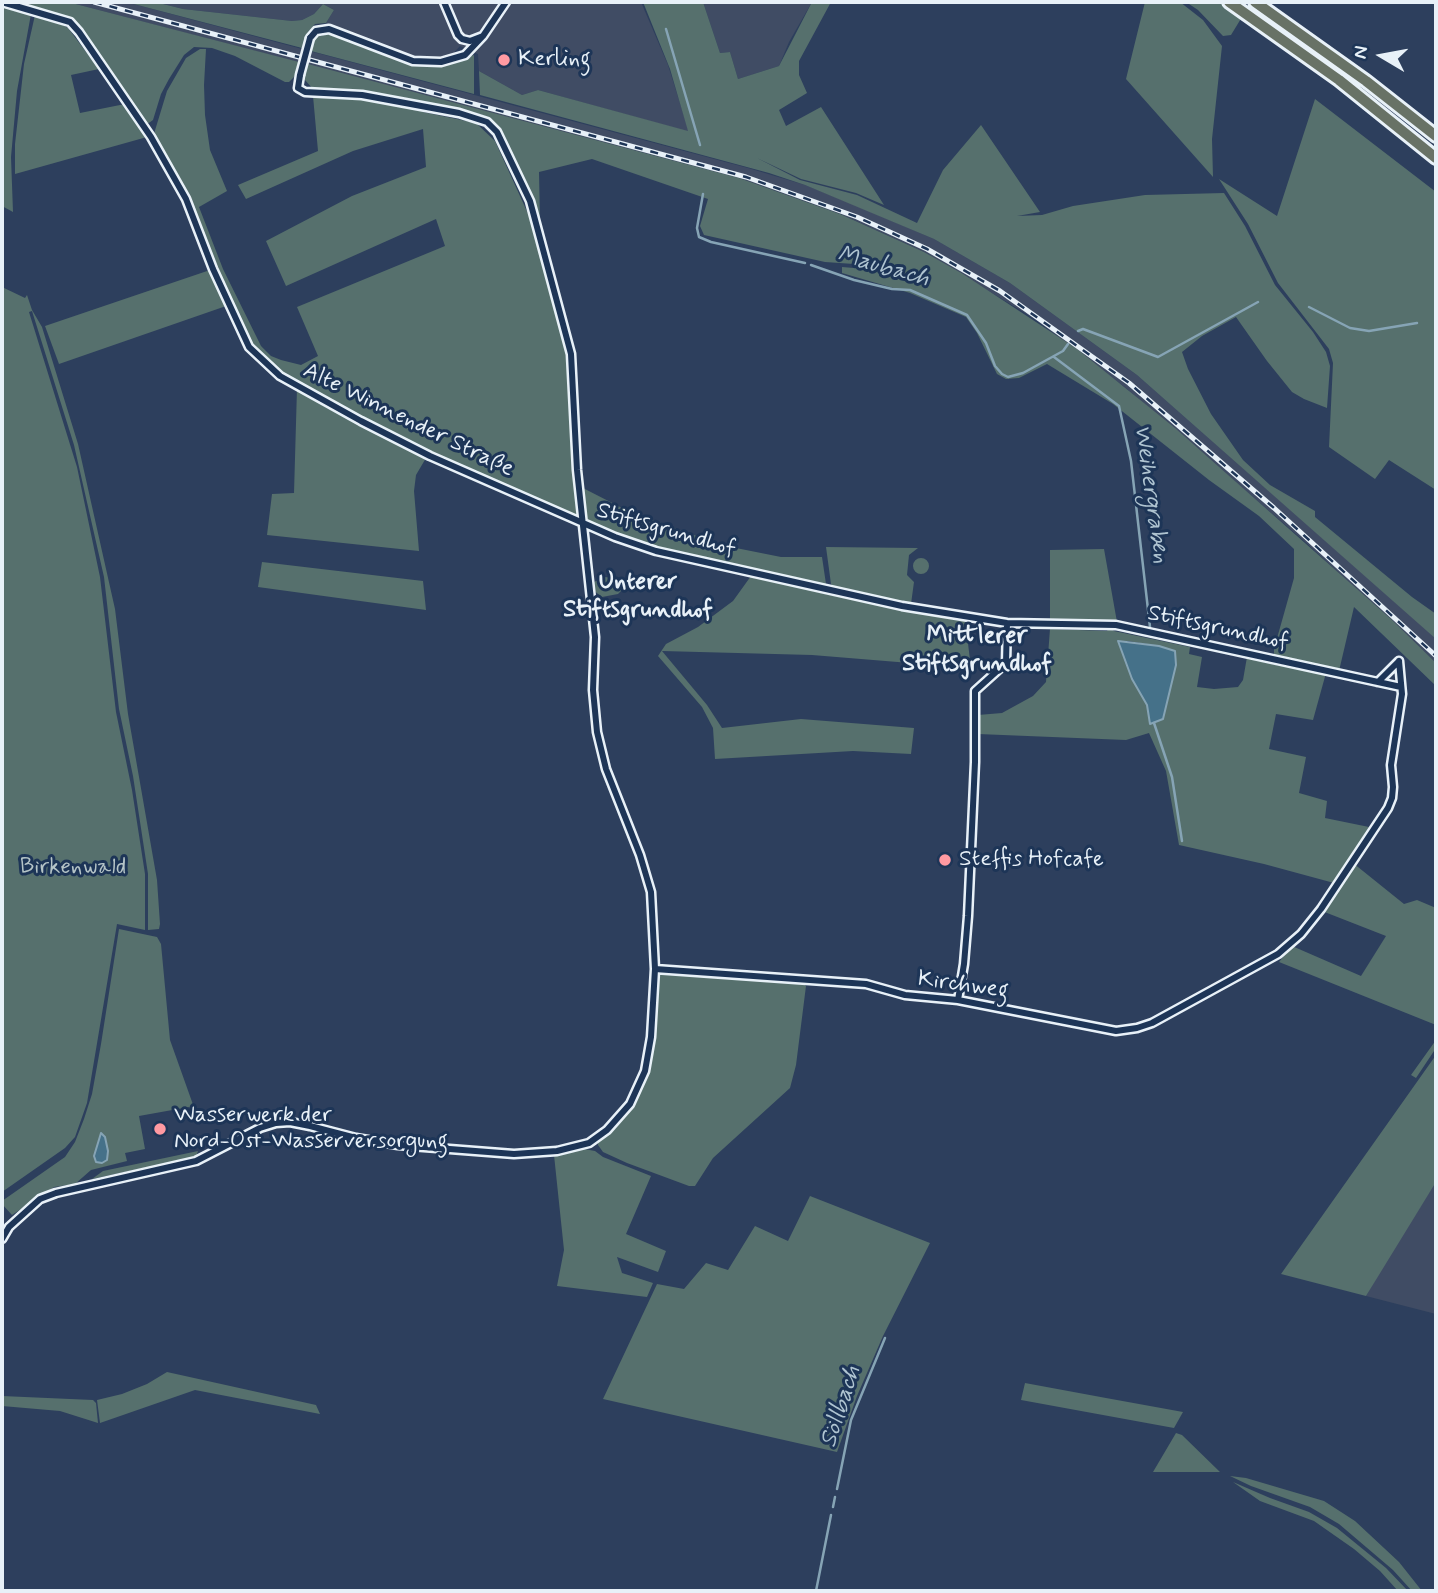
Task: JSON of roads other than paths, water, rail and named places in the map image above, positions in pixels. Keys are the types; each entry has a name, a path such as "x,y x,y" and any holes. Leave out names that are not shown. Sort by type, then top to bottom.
{"highway":[{"path":"1229,2 1339,80 1436,158"},
{"path":"1255,2 1366,81 1436,136"}],"street":[{"name":"Alte Winnender Straße","path":"2,2 70,22 79,32 149,134 186,199 213,269 249,347 280,376 361,422 429,456 583,523"},
{"path":"444,2 462,39 470,41 483,36"},
{"path":"506,2 483,36 465,55 441,62 413,61 329,29 316,31 310,38 298,88 306,92 362,95 459,113 482,119 497,132 530,201 571,354 583,523"},
{"name":"Stiftsgrundhof","path":"2,1239 9,1227 40,1199 55,1193 196,1161 260,1128 276,1124 290,1122 398,1145 502,1154 557,1152 589,1143 619,1118 641,1083 650,1048 655,969 651,892 640,855 606,769 597,732 593,690 595,637 583,523 656,551 890,604 1007,623 1116,625 1401,687"},
{"path":"958,1000 967,940 975,691 1006,663 1007,623"},
{"path":"1378,682 1399,661 1401,687"},
{"name":"Kirchweg","path":"655,969 866,984 905,995 958,1000 1116,1031 1152,1023 1278,954 1301,934 1321,909 1388,807 1393,788 1391,765 1401,687"}],"waterway":[{"name":"Maubach","path":"666,29 700,145"},
{"name":"Maubach","path":"703,194 697,228 699,237 805,263"},
{"name":"Maubach","path":"811,265 854,280 892,289 910,290 967,315 986,343 995,366 1008,377 1023,373 1063,351 1068,344"},
{"name":"Maubach","path":"1078,331 1083,329 1158,357 1258,302"},
{"path":"1309,307 1350,328 1369,331 1417,323"},
{"name":"Weihergraben","path":"1054,357 1119,406 1131,461 1150,627"},
{"name":"Weihergraben","path":"1154,723 1172,777 1182,841"},
{"name":"Söllbach","path":"837,1489 851,1420 885,1338"},
{"name":"Söllbach","path":"833,1507 835,1497"},
{"name":"Söllbach","path":"816,1591 831,1515"}],"railway":[{"path":"94,2 746,177 857,217 927,249 1000,291 1129,383 1274,508 1436,656"}],"place":[{"name":"Kerling","path":"504,60"},
{"name":"Steffis Hofcafe","path":"945,860"},
{"name":"Wasserwerk der Nord-Ost-Wasserversorgung","path":"160,1129"}],"district":[{"name":"Unterer Stiftsgrundhof","path":"638,597"},
{"name":"Mittlerer Stiftsgrundhof","path":"977,651"}],"park label":[{"name":"Birkenwald","path":"73,868"}]}
